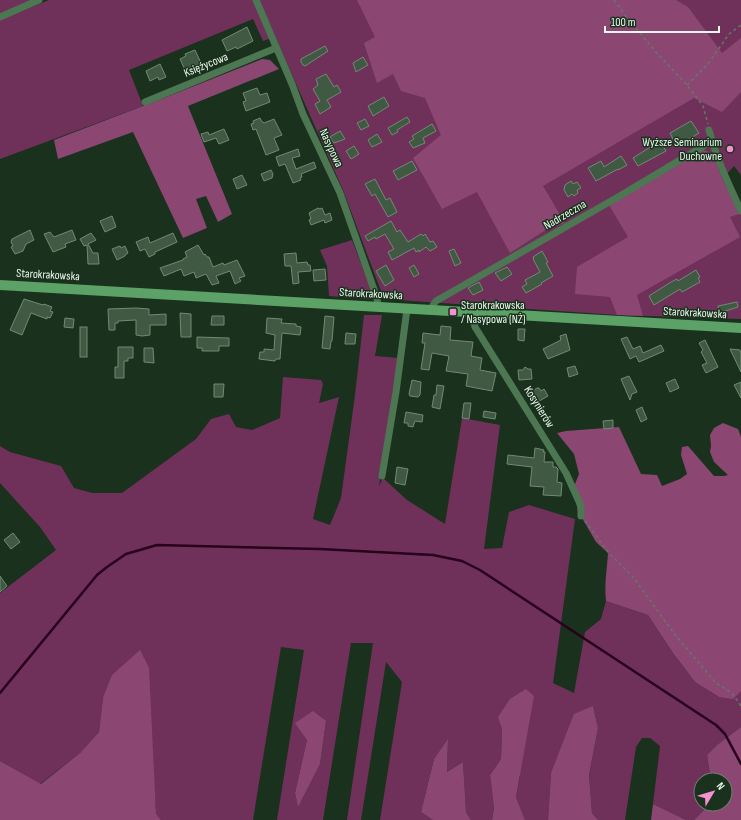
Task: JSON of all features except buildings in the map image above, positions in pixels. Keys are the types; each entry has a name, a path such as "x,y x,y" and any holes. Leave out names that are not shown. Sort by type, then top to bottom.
{"street":[{"path":"0,17 39,0"},
{"name":"Nasypowa","path":"256,0 292,84 303,114 340,193 377,298 378,307"},
{"name":"Księżycowa","path":"145,102 276,48"},
{"path":"709,130 712,141 741,211"},
{"name":"Nadrzeczna","path":"432,310 436,301 618,197 712,141"},
{"name":"Starokrakowska","path":"0,285 741,328"},
{"path":"382,476 396,392 407,309"},
{"name":"Kosynierów","path":"471,313 475,327 566,474 580,506 581,516"}],"path":[{"path":"614,0 628,19 687,85 703,106 709,130"},
{"path":"687,85 708,64 729,34 741,25"},
{"path":"581,516 609,553 633,576 676,636 716,683 732,693 741,706"}],"shaded area":[{"path":"0,0 35,0 0,14"},
{"path":"49,0 253,0 269,39 263,41 253,19 129,70 143,106 0,159 0,20"},
{"path":"259,0 741,0 741,175 734,166 727,174 741,203 741,319 617,315 384,299 343,190"},
{"path":"357,0 676,0 688,7 722,53 741,38 741,92 722,112 694,98 543,186 565,223 547,229 510,253 477,192 442,209 413,158 441,135 425,98 401,91 393,74 377,83 364,43 375,37"},
{"path":"262,59 270,60 279,69 188,106 232,214 218,222 206,196 196,199 207,228 183,238 133,132 58,159 54,140"},
{"path":"703,150 712,153 739,214 730,217 740,237 637,295 643,316 617,315 610,297 575,294 577,267 628,237 609,205"},
{"path":"352,240 373,295 369,299 329,296 327,266 320,250"},
{"path":"364,315 382,315 375,356 399,358 379,486 383,478 407,500 445,524 462,418 500,425 484,549 502,548 509,512 529,505 575,519 553,683 574,693 585,632 601,619 606,601 648,615 673,653 695,682 719,697 741,691 741,727 717,745 707,755 710,772 693,772 693,812 702,812 694,820 686,820 653,804 660,746 650,738 642,738 636,747 625,820 598,820 592,813 589,775 598,728 593,706 551,773 548,820 525,820 516,797 520,776 498,717 502,729 501,759 490,775 494,808 492,820 471,820 466,812 463,762 447,772 448,740 434,759 421,812 433,820 380,820 402,682 386,662 361,820 347,820 373,643 351,643 323,820 277,820 304,650 281,647 253,820 161,820 156,815 155,797 103,698 99,732 80,753 40,784 0,761 0,593 56,550 40,527 0,483 0,446 10,452 61,466 74,488 92,493 122,493 196,439 211,419 229,414 236,427 252,430 280,418 283,377 321,380 323,384 319,403 339,397 313,519 330,525 341,498","holes":["326,721 320,764 298,806 295,793 307,740"]},
{"path":"723,423 738,429 741,437 741,691 733,699 719,697 695,682 673,653 648,615 606,601 605,583 608,553 596,542 578,511 573,489 579,474 574,454 557,433 619,427 641,474 657,475 662,486 680,479 687,474 681,455 682,447 688,446 714,476 728,475 714,462 710,452 710,435 714,428"},
{"path":"140,650 149,668 156,814 161,820 0,820 0,761 41,784 80,753 99,732 103,698 112,675"},
{"path":"526,689 534,696 516,797 525,820 492,820 494,808 490,775 501,759 502,729 498,717 510,699"},
{"path":"593,706 598,728 589,775 592,813 598,820 548,820 551,773 574,714"},
{"path":"313,711 326,721 320,764 298,807 295,793 307,740 295,723"},
{"path":"741,727 741,820 694,820 702,812 733,812 733,772 710,772 707,755 717,745"},
{"path":"448,739 447,772 463,762 466,812 471,820 433,820 421,812 434,759"},
{"path":"653,804 686,820 651,820"}],"waterway":[{"path":"0,693 97,575 126,554 157,545 320,549 433,555 462,561 480,570 716,725 725,734 741,764"}],"place":[{"name":"Wyższe Seminarium Duchowne","path":"730,149"},
{"name":"Starokrakowska / Nasypowa (NŻ)","path":"453,312"}]}
